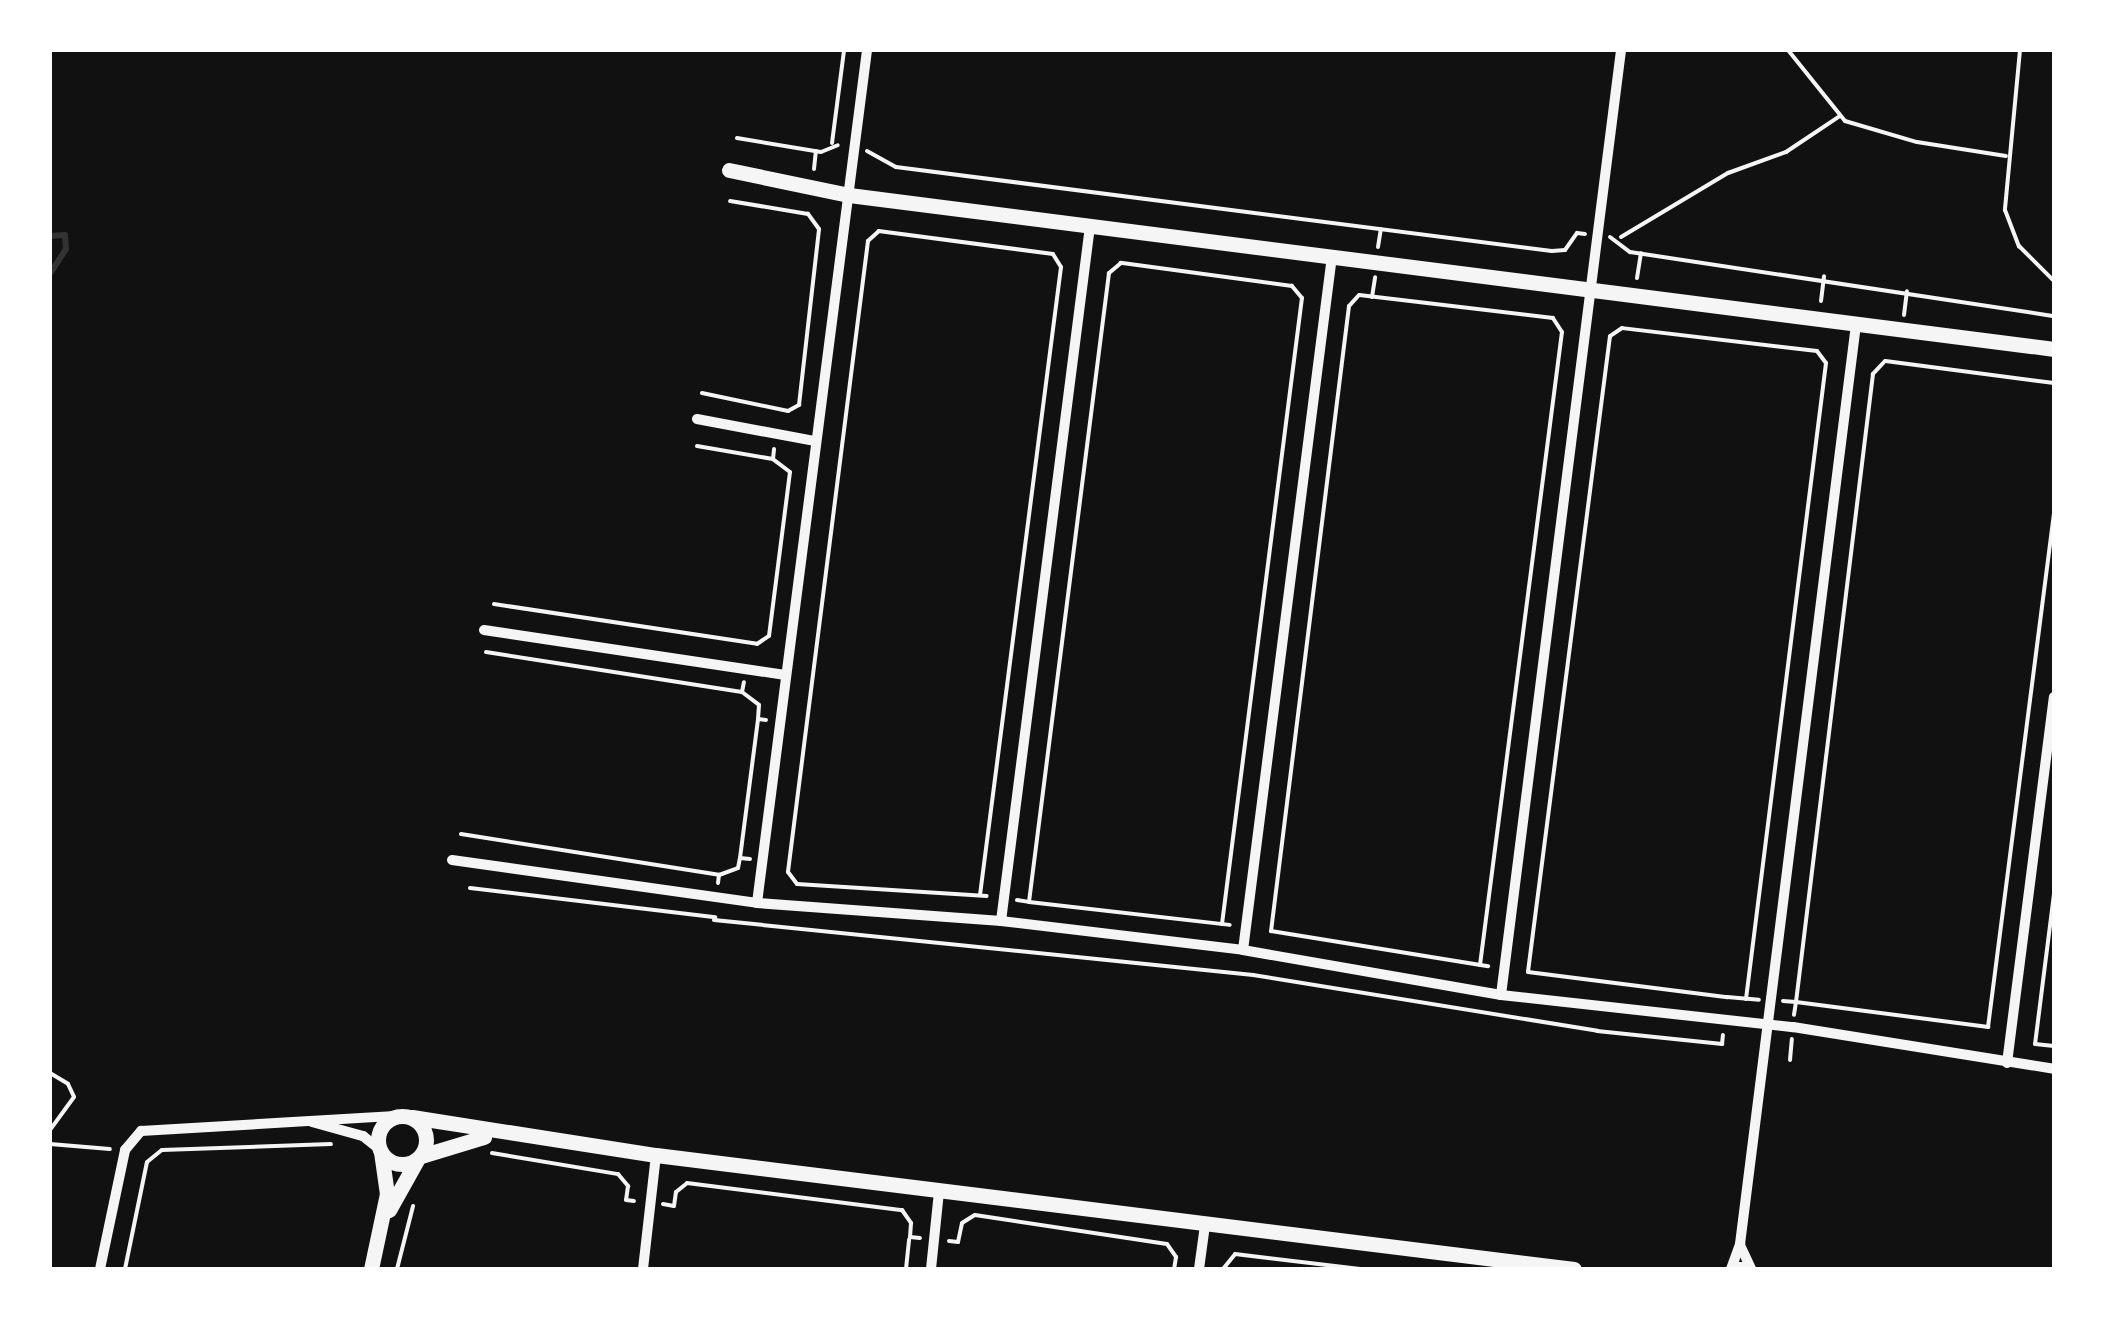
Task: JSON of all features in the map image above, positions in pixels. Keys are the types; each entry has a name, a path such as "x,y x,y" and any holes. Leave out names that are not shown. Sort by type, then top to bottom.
{"street":[{"path":"756,903 867,50"},
{"path":"1501,994 1621,50"},
{"path":"729,170 849,196 2054,349"},
{"path":"1000,921 1090,226"},
{"path":"1243,950 1332,256"},
{"path":"1737,1269 1856,324"},
{"path":"696,419 814,442"},
{"path":"484,630 784,674"},
{"path":"2007,1063 2054,697"},
{"path":"452,860 756,903 1000,921 1243,950 1501,994 1767,1024 2054,1069"},
{"path":"385,1218 381,1127 404,1116"},
{"path":"371,1269 385,1218 419,1157 426,1134 404,1116"},
{"path":"100,1269 125,1150 137,1134 153,1128 404,1116 503,1134 1474,1264 1574,1269"},
{"path":"306,1120 357,1134 396,1164 503,1134"},
{"path":"642,1269 656,1154"},
{"path":"931,1269 939,1192"},
{"path":"1199,1269 1205,1225"},
{"path":"1740,1244 1751,1269"}],"path":[{"path":"737,138 822,152 832,143 844,50"},
{"path":"1788,50 1840,116 1917,142 2006,156"},
{"path":"2020,50 2004,202 2013,235 2054,282"},
{"path":"832,143 878,154 896,166 1552,251 1564,250 1576,234 1618,237 1633,232 1647,217 1681,207 1738,168 1795,147 1840,116"},
{"path":"702,393 788,411 798,405 819,228 808,214 730,201"},
{"path":"880,232 1053,254 1061,268 980,895 797,884 788,872 868,241 880,232"},
{"path":"1618,237 1630,252 1824,276 2054,316"},
{"path":"1635,296 1641,253"},
{"path":"1121,264 1292,286 1302,298 1222,924 1029,902 1110,273 1121,264"},
{"path":"1818,319 1824,276"},
{"path":"1903,330 1907,290"},
{"path":"1359,295 1553,318 1562,332 1480,965 1271,931 1350,306 1359,295"},
{"path":"1622,328 1816,351 1826,363 1746,998 1727,997 1528,972 1609,344 1622,328"},
{"path":"2054,383 1885,361 1873,374 1796,1002 1988,1027 2054,512"},
{"path":"494,604 757,644 769,636 790,472 773,459"},
{"path":"462,834 719,875"},
{"path":"2054,894 2035,1044 2054,1046"},
{"path":"714,920 1234,973 1502,1019 1680,1041 1722,1044 1727,997"},
{"path":"50,1073 74,1097 50,1130"},
{"path":"50,1144 125,1150"},
{"path":"125,1269 148,1162 162,1150 341,1144"},
{"path":"489,1153 618,1174 628,1186 626,1200 674,1206 676,1192 687,1183 902,1210 912,1223 906,1269"},
{"path":"396,1269 419,1186 402,1184"},
{"path":"910,1237 958,1242 962,1223 975,1214 1167,1244 1176,1256 1174,1269"},
{"path":"1224,1269 1235,1254 1360,1269"}],"waterway":[{"path":"50,236 65,235 66,249 50,274"}]}
